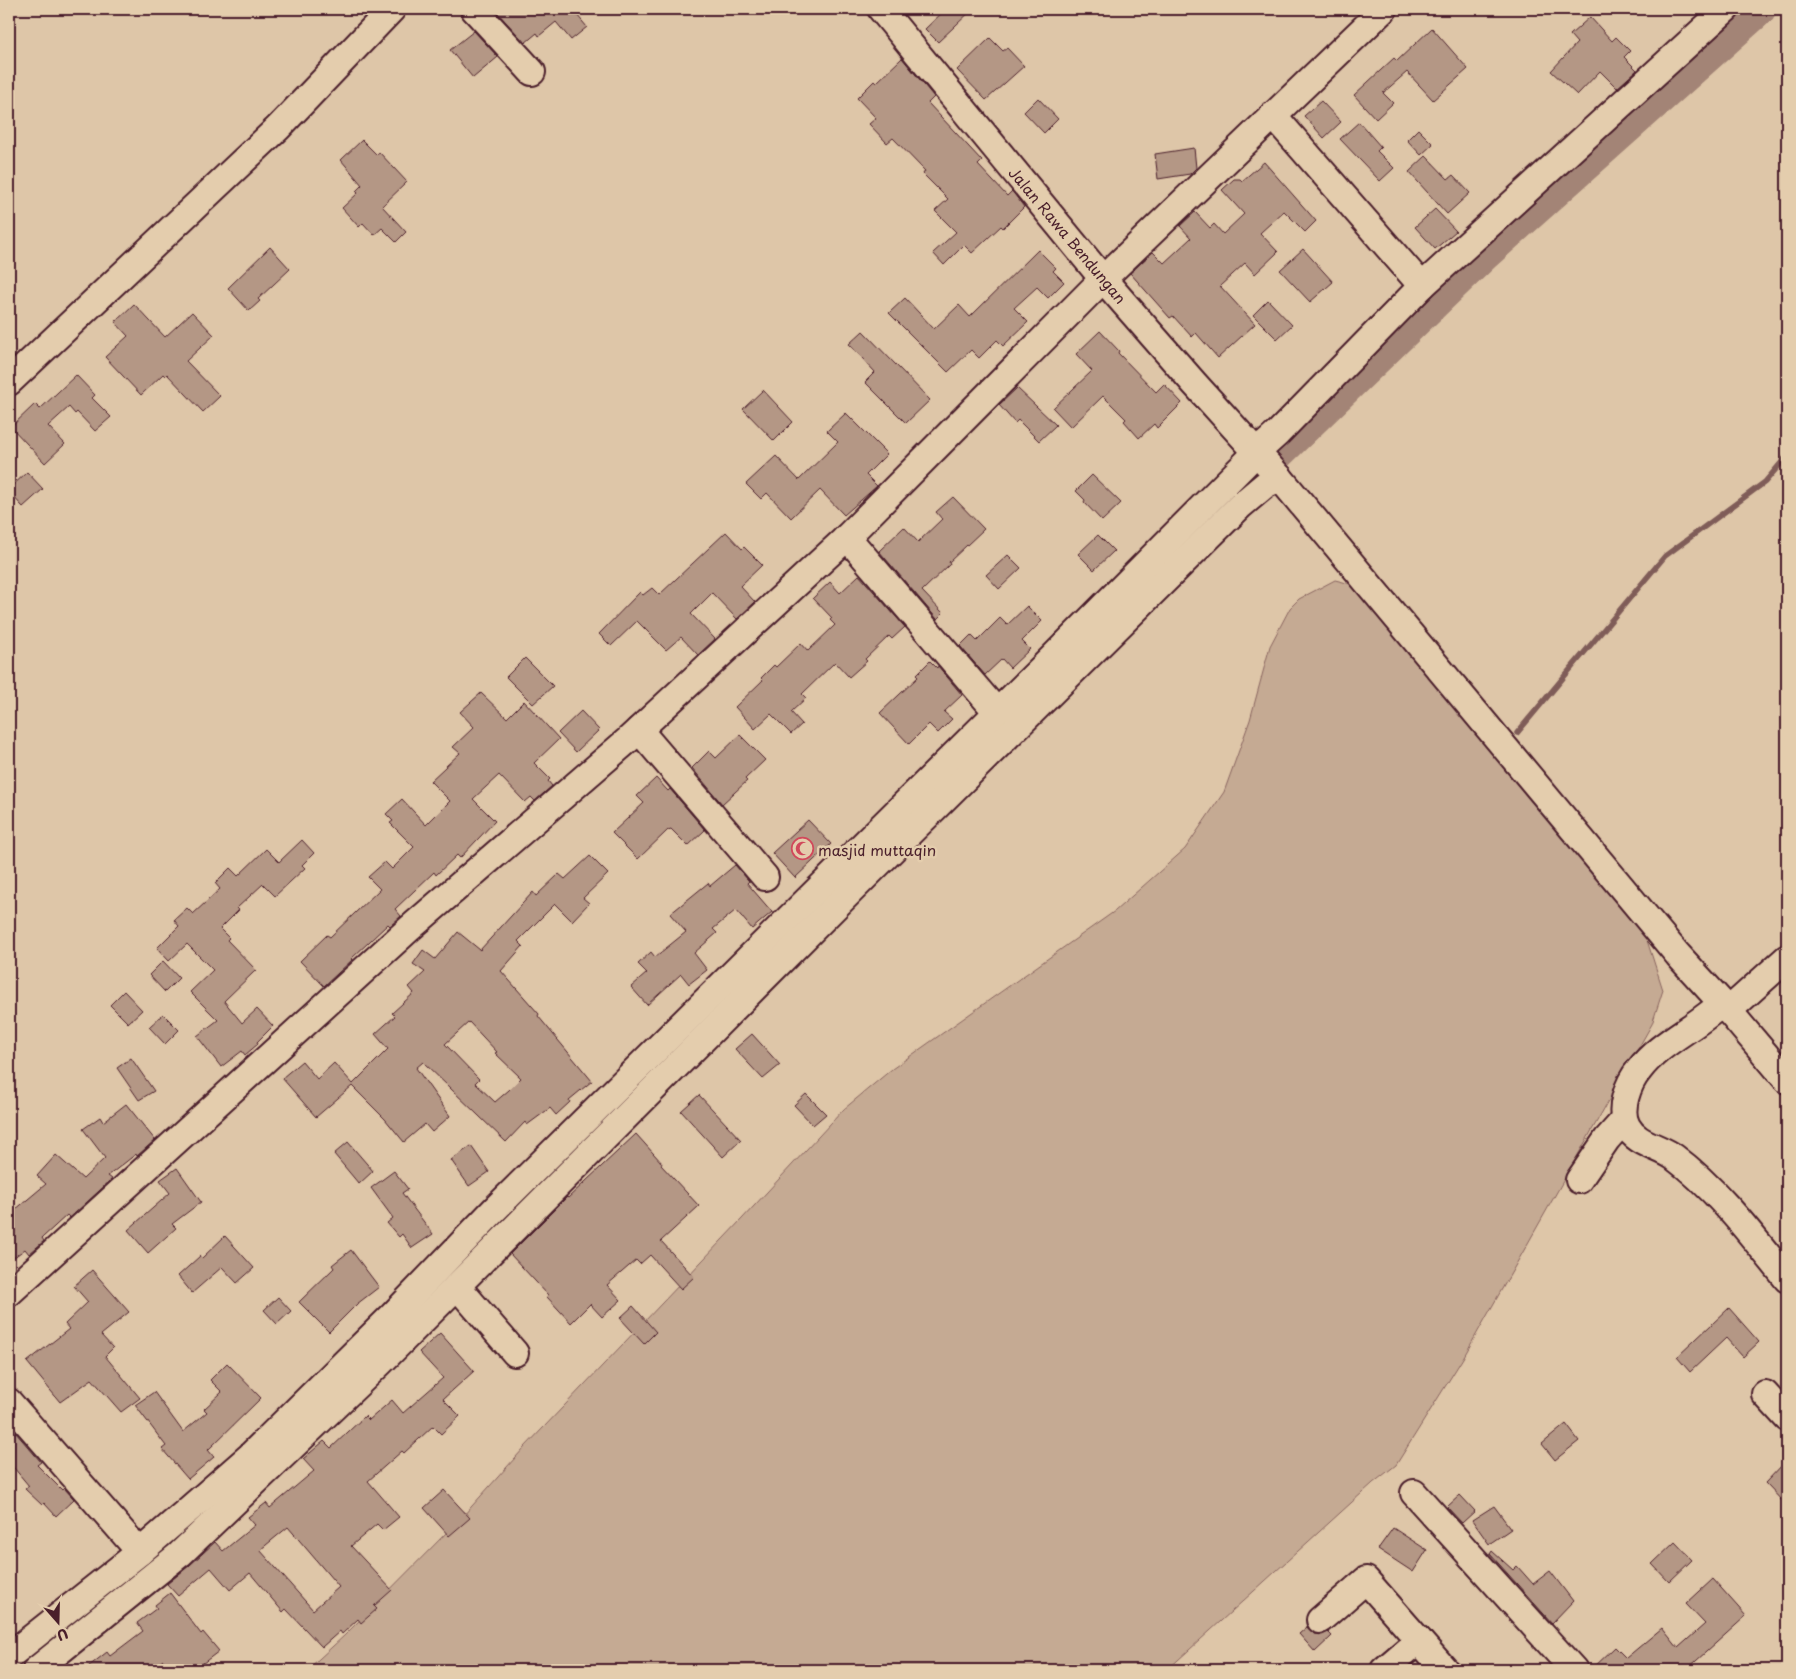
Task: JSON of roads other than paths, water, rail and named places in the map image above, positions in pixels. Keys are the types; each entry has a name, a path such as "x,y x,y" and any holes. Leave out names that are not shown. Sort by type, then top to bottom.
{"street":[{"path":"9,382 278,128 392,9"},
{"path":"474,9 532,72"},
{"name":"Jalan Rawa Bendungan","path":"881,9 1103,279 1268,465 1678,955 1787,1080"},
{"path":"9,1293 409,929 639,730 847,536 1103,279 1384,9"},
{"path":"36,1670 180,1554 380,1363 859,883 1240,506 1265,484 1268,465 1278,433 1422,286 1726,9"},
{"path":"1273,116 1422,286"},
{"path":"9,1656 140,1552 250,1456 392,1316 495,1209 997,712 1268,465"},
{"path":"847,536 997,712"},
{"path":"639,730 764,877"},
{"path":"1787,958 1656,1053 1639,1069 1631,1082 1625,1098 1624,1120 1628,1129 1643,1142 1674,1157 1703,1182 1749,1232 1787,1279"},
{"path":"1579,1180 1607,1139 1624,1120"},
{"path":"457,1286 515,1353"},
{"path":"1765,1394 1787,1418"},
{"path":"9,1402 140,1552"},
{"path":"1414,1493 1574,1670"},
{"path":"1320,1620 1366,1580 1445,1670"},
{"path":"1384,1670 1419,1640"}],"waterway":[{"path":"1208,520 1484,254 1759,9"},
{"path":"1517,733 1665,556 1765,482 1787,456"},
{"path":"470,1252 542,1180"}],"place":[{"name":"masjid muttaqin","path":"802,849"}]}
